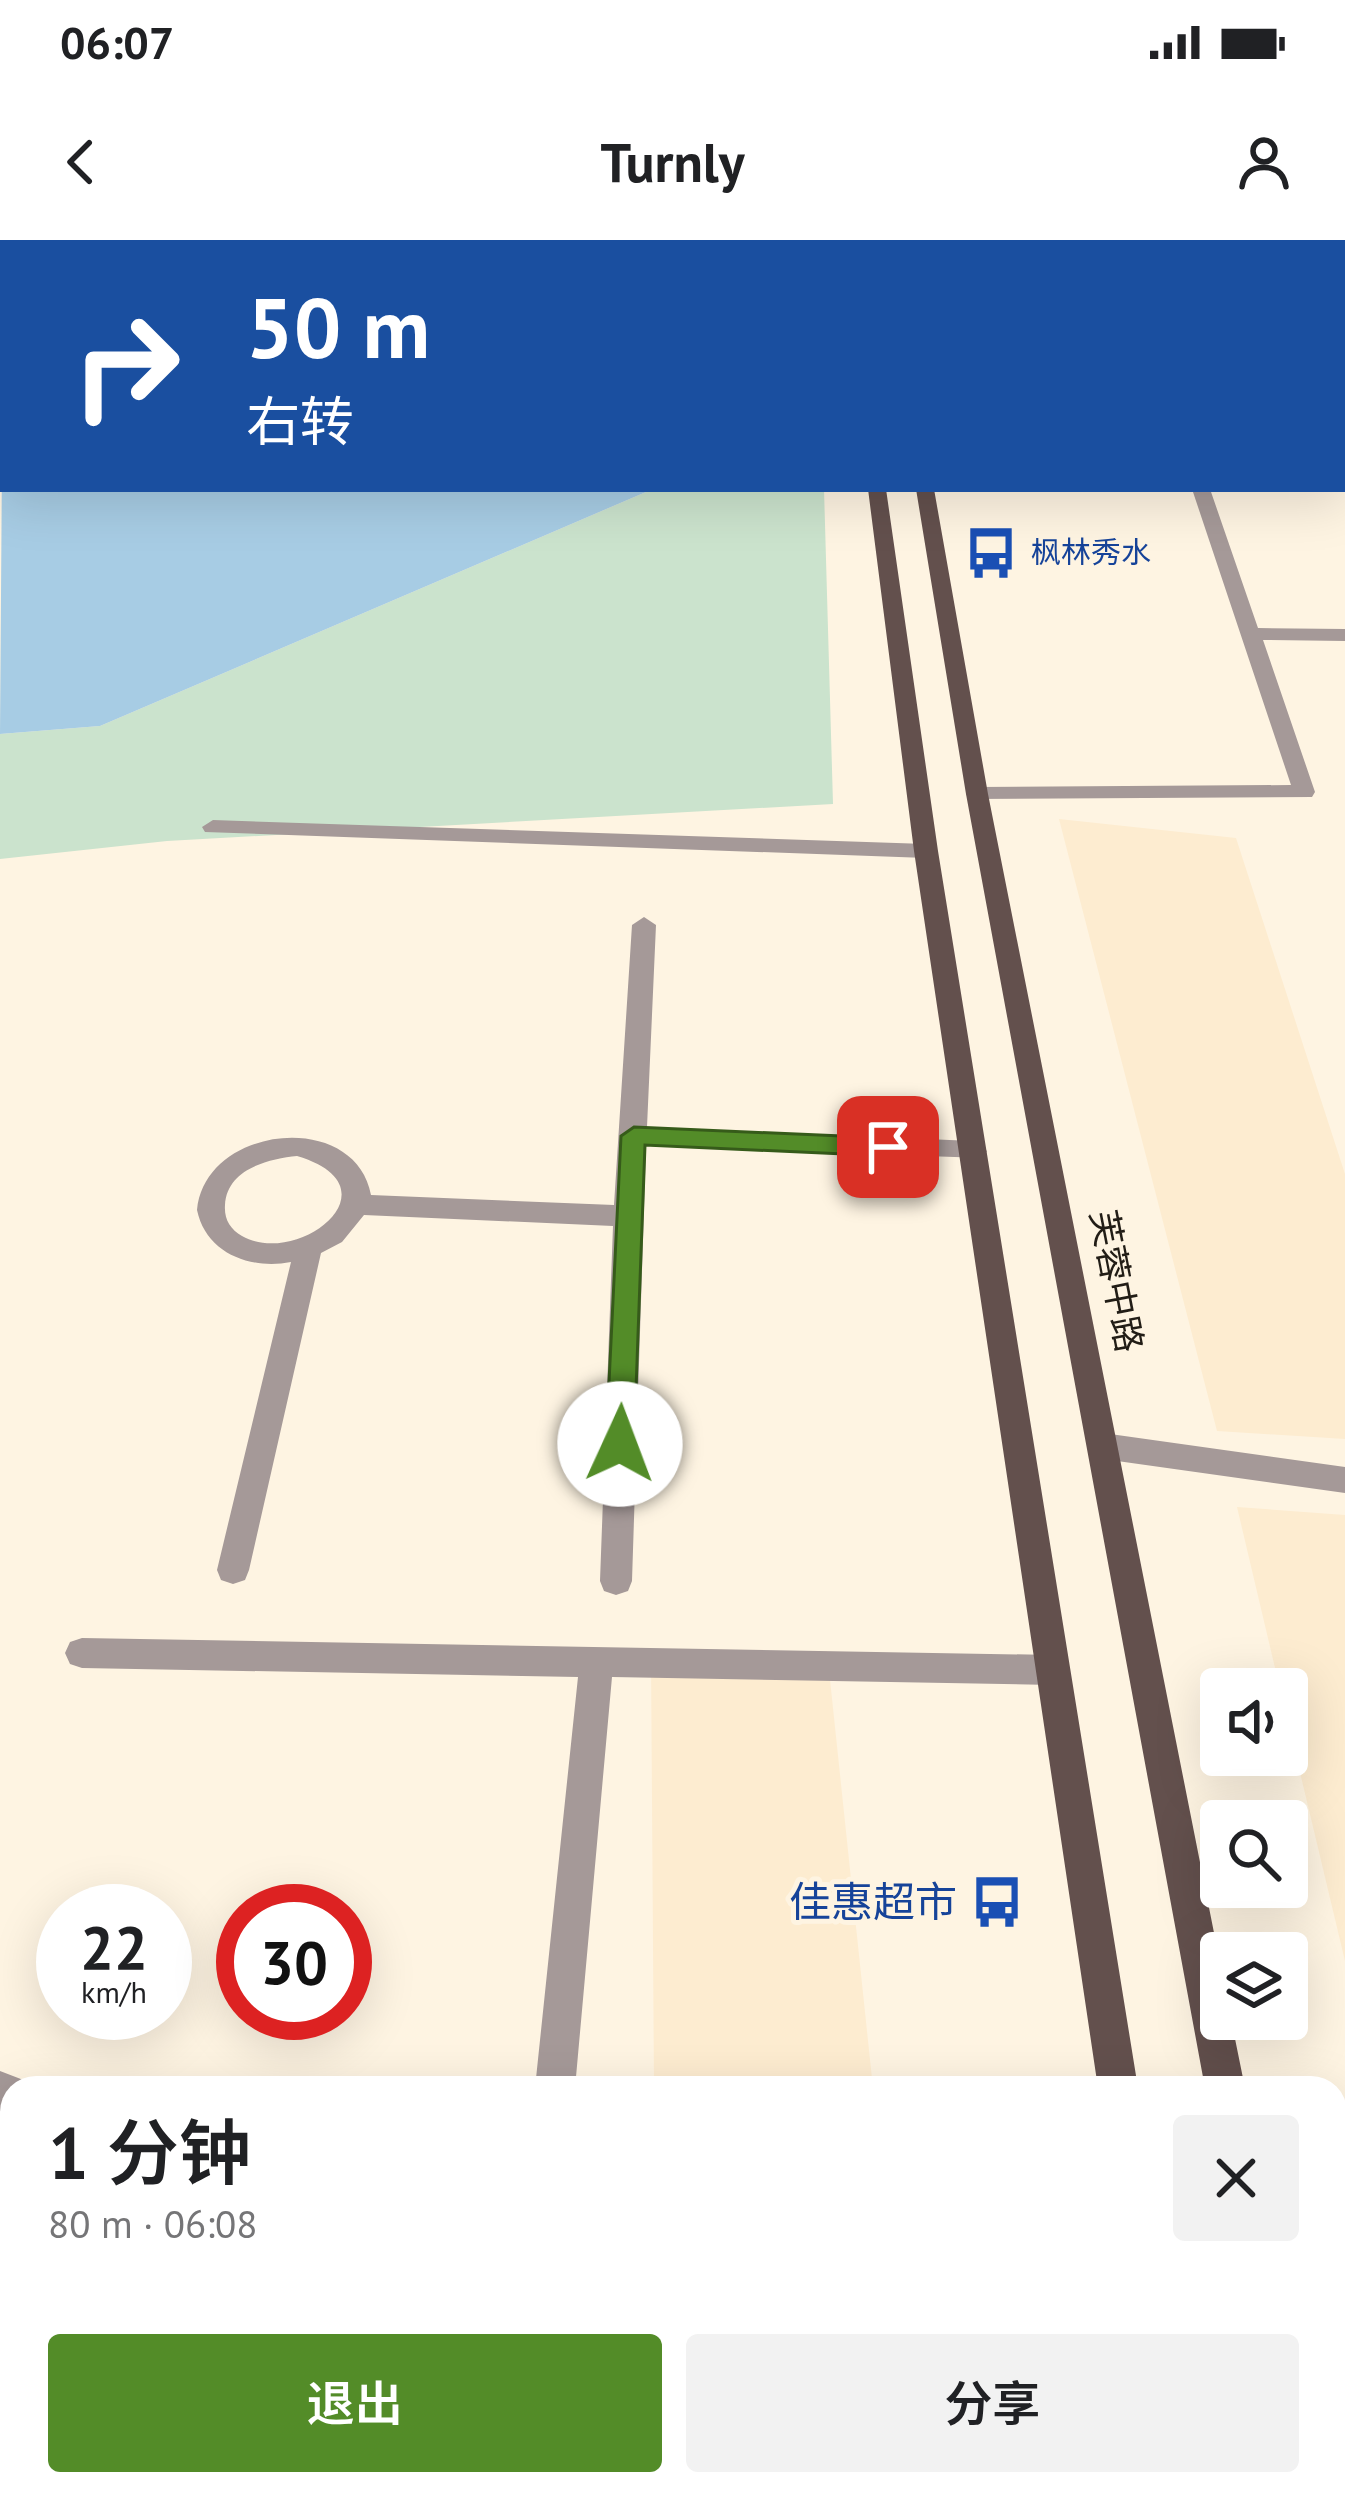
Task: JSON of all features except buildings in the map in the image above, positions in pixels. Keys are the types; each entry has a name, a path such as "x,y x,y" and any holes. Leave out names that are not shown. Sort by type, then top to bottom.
{"main road":[{"path":"877,492 926,851 1116,2076"},
{"name":"芙蓉中路","path":"926,492 977,794 1224,2076"}],"street":[{"path":"977,794 1304,792 1202,492"},
{"path":"1250,634 1345,635"},
{"path":"213,827 926,851"},
{"path":"616,1581 627,1216 644,925"},
{"path":"634,1136 973,1150"},
{"path":"273,1148 320,1149 353,1172 357,1205 331,1238 308,1249 258,1254 219,1235 210,1219 209,1201 230,1168 273,1148"},
{"path":"357,1205 627,1216"},
{"path":"233,1570 308,1249"},
{"path":"1102,1446 1345,1480"},
{"path":"82,1653 1053,1670"},
{"path":"556,2076 596,1662"}],"shaded area":[{"path":"1059,819 1236,838 1345,1174 1345,1439 1217,1431"},
{"path":"1237,1507 1345,1515 1345,1961 1301,1776 1308,1776 1308,1668 1275,1668"},
{"path":"827,1651 872,2076 654,2076 651,1657"}],"green space":[{"path":"646,492 824,492 833,804 167,841 0,859 0,734 100,726"}],"water":[{"path":"2,492 646,492 100,726 0,734"}],"place":[{"name":"枫林秀水","path":"991,553"},
{"name":"佳惠超市","path":"997,1902"}],"route":[{"path":"620,1444 634,1136 888,1147"}]}
